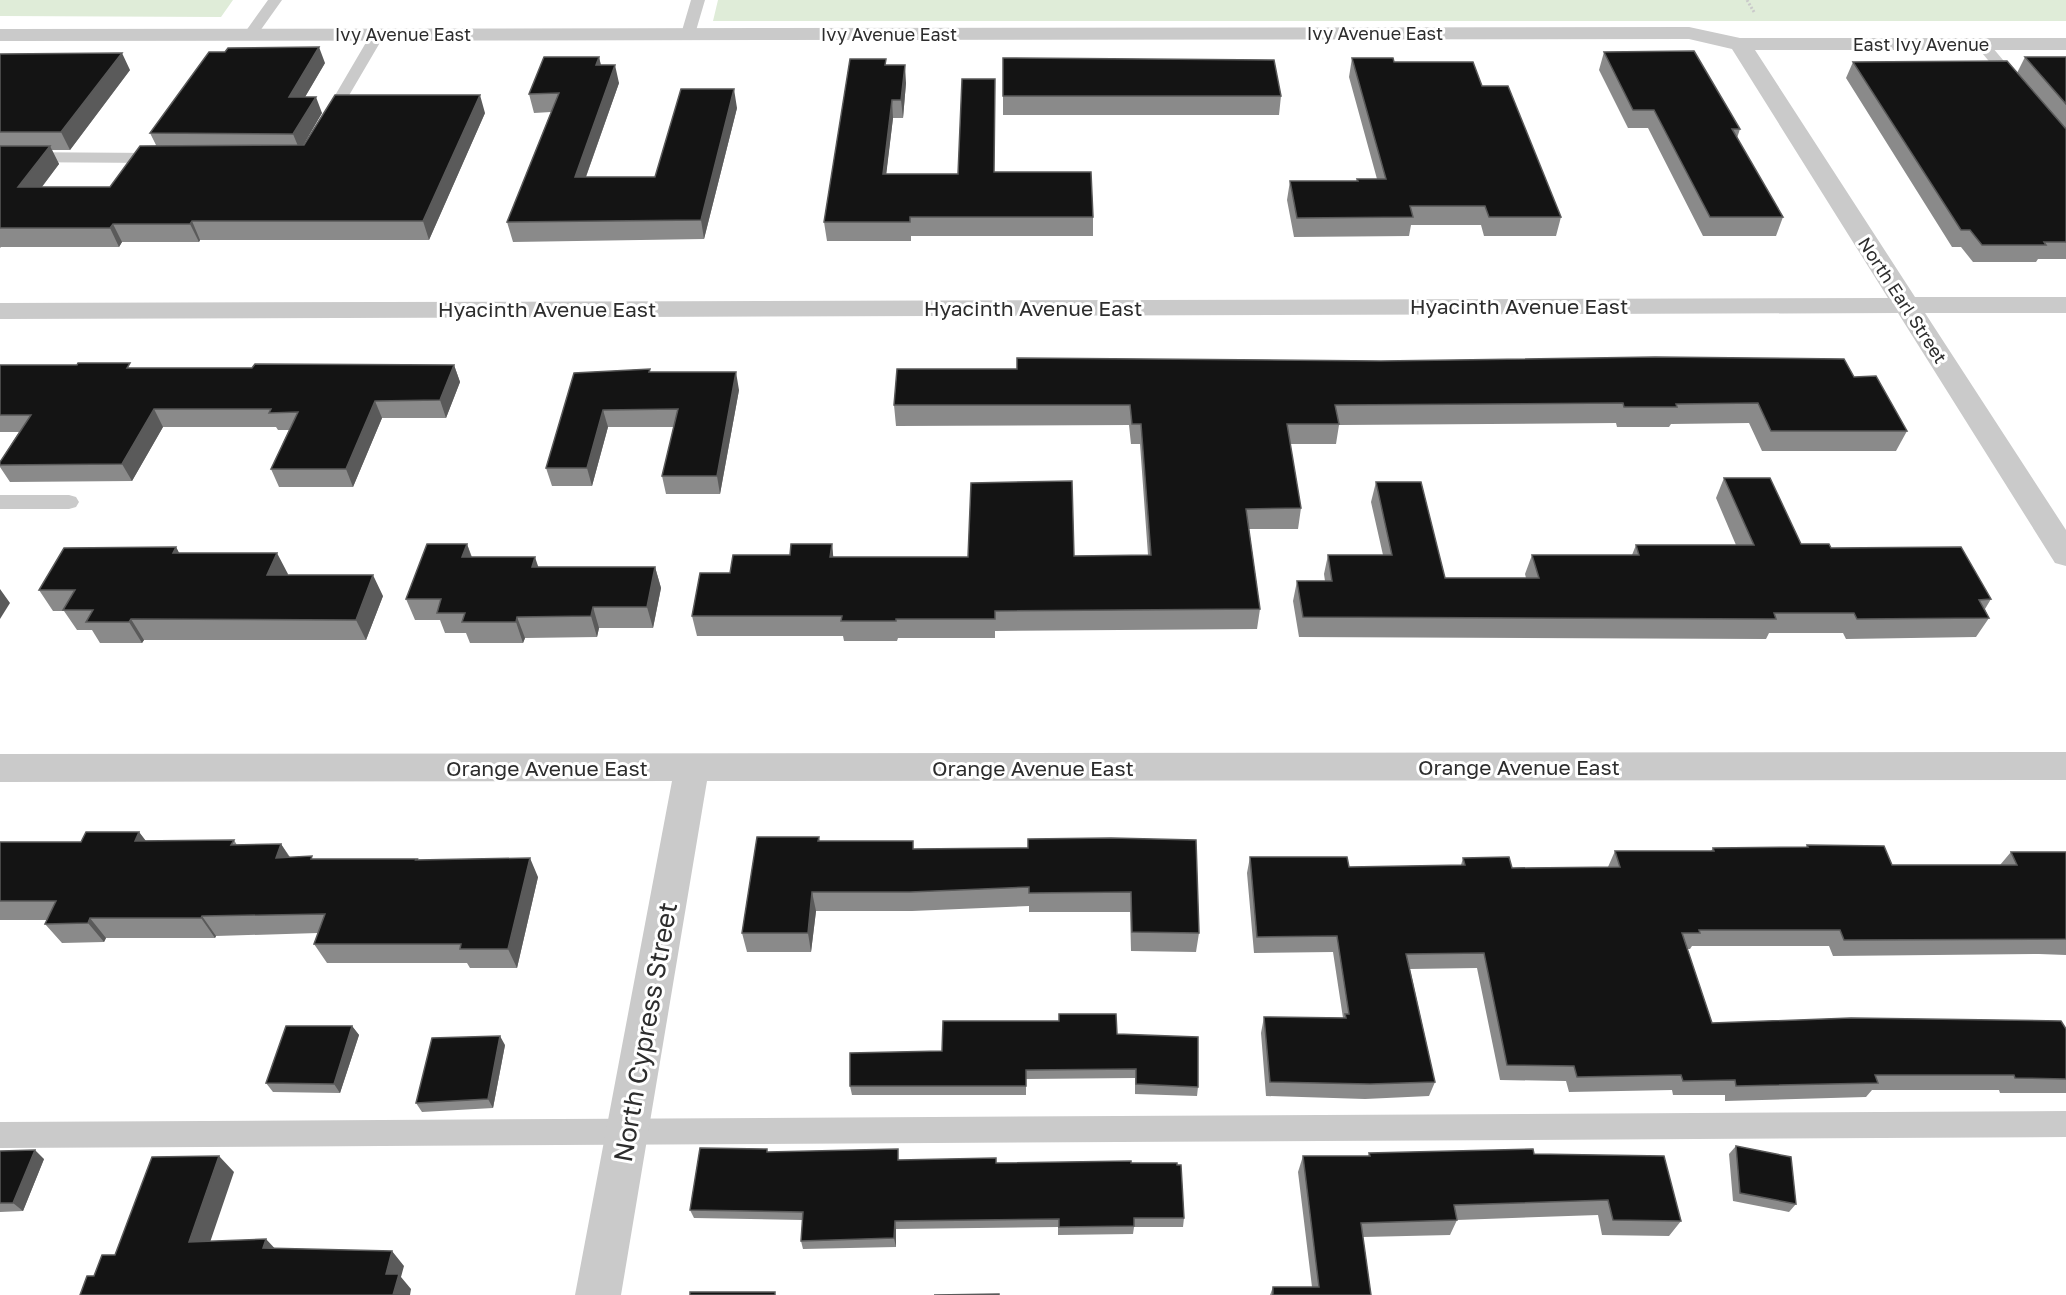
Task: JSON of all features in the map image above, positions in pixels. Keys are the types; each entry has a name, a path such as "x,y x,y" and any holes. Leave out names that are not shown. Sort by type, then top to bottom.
{"street":[{"name":"Ivy Avenue East","path":"0,35 1689,33 1740,44 1776,44"},
{"name":"North Earl Street","path":"1740,44 2066,555"},
{"name":"East Ivy Avenue","path":"1776,44 2066,44"},
{"name":"Hyacinth Avenue East","path":"0,311 2066,305"},
{"name":"Orange Avenue East","path":"0,768 2066,766"},
{"name":"North Cypress Street","path":"598,1295 692,768"}],"lane":[{"path":"250,35 275,0"},
{"path":"688,34 698,0"},
{"path":"317,138 378,34"},
{"path":"1982,44 2024,94"},
{"path":"0,157 176,158"},
{"path":"0,502 69,502"},
{"path":"0,1135 2066,1124"}],"green space":[{"path":"0,0 233,0 221,17 0,16"},
{"path":"718,0 2066,0 2066,21 713,21"}],"building":[{"path":"319,47 289,97 316,97 293,134 150,133 209,52 225,52 228,48"},
{"path":"1694,51 1740,129 1732,129 1783,217 1710,217 1654,110 1633,110 1604,52"},
{"path":"122,53 61,132 0,132 0,54"},
{"path":"544,57 599,57 596,65 615,65 575,177 655,177 681,89 734,89 701,220 507,222 559,93 529,94"},
{"path":"2025,57 2066,57 2066,104"},
{"path":"1003,58 1274,60 1281,96 1003,96"},
{"path":"1352,58 1393,58 1394,62 1473,62 1482,86 1508,86 1561,217 1489,217 1485,206 1410,206 1413,217 1297,218 1290,181 1386,179"},
{"path":"850,59 886,59 885,65 905,65 901,100 892,100 883,174 958,174 962,79 995,79 994,172 1091,172 1093,217 910,217 910,222 824,222"},
{"path":"2007,61 2066,129 2066,242 2044,242 2046,245 1982,245 1970,230 1961,230 1853,62"},
{"path":"335,95 480,95 423,221 192,221 190,224 113,224 110,228 0,228 0,146 50,146 18,187 110,187 140,146 304,145"},
{"path":"1655,357 1844,359 1854,377 1876,376 1907,431 1771,431 1758,403 1676,404 1677,407 1624,407 1623,403 1335,405 1339,424 1287,424 1301,508 1246,509 1260,609 995,611 995,619 896,619 896,621 841,621 842,616 692,616 700,573 730,573 733,555 790,555 791,544 832,544 830,557 968,557 971,483 1072,481 1074,556 1151,555 1141,424 1132,424 1130,405 894,405 897,369 1017,369 1017,358 1381,361"},
{"path":"78,363 130,363 127,368 252,368 255,364 454,365 440,400 375,401 346,469 271,469 298,412 269,413 271,409 154,409 122,464 0,465 31,415 0,415 0,365 77,365"},
{"path":"650,369 649,372 736,372 717,476 662,476 678,409 603,410 587,468 546,468 574,373"},
{"path":"1724,478 1770,478 1801,544 1829,544 1831,548 1961,547 1991,599 1979,600 1989,618 1857,619 1854,613 1774,613 1776,619 1303,617 1297,581 1332,581 1328,555 1392,555 1376,482 1421,482 1445,578 1539,578 1532,555 1639,555 1636,545 1754,545"},
{"path":"427,544 467,544 462,557 535,557 532,567 655,567 647,607 593,607 591,616 517,617 516,622 462,622 465,613 437,613 441,599 406,599"},
{"path":"176,547 173,553 277,553 267,575 373,575 356,620 131,619 129,622 86,622 93,610 63,610 75,590 39,590 64,548"},
{"path":"86,832 139,832 135,841 234,840 231,845 281,844 276,858 312,856 311,859 416,860 530,858 508,949 460,949 461,944 314,944 325,914 202,916 201,918 90,918 88,923 45,924 56,901 0,901 0,842 81,842"},
{"path":"757,837 819,837 818,841 913,841 913,849 1028,848 1028,839 1196,840 1199,933 1132,932 1131,892 1029,893 1029,887 910,892 812,892 808,933 742,933"},
{"path":"1807,845 1884,846 1892,865 2017,865 2011,852 2066,852 2066,939 1844,940 1840,930 1699,930 1700,933 1682,933 1712,1023 1851,1018 2061,1021 2066,1029 2066,1079 2015,1078 2014,1075 1875,1075 1878,1083 1736,1086 1735,1080 1683,1081 1681,1075 1577,1077 1574,1066 1507,1065 1484,953 1406,954 1435,1082 1370,1084 1270,1082 1264,1017 1346,1018 1345,1014 1349,1014 1337,936 1257,937 1250,857 1347,857 1349,867 1465,865 1463,858 1509,857 1512,868 1620,867 1615,851 1714,851 1713,848 1808,847"},
{"path":"1059,1014 1116,1014 1117,1034 1198,1037 1198,1087 1136,1084 1136,1069 1026,1070 1026,1086 850,1086 850,1053 942,1051 943,1021 1059,1021"},
{"path":"286,1026 352,1026 334,1084 266,1083"},
{"path":"500,1036 488,1099 416,1103 432,1038"},
{"path":"1736,1146 1791,1157 1796,1204 1740,1193"},
{"path":"700,1148 767,1149 767,1152 898,1149 898,1160 996,1158 996,1163 1131,1161 1131,1163 1177,1163 1181,1165 1184,1218 1134,1218 1134,1226 1059,1227 1059,1219 895,1221 894,1238 801,1241 803,1212 690,1210"},
{"path":"1533,1149 1534,1154 1664,1156 1681,1221 1613,1220 1608,1200 1454,1205 1457,1220 1361,1223 1371,1295 1273,1295 1273,1287 1319,1287 1303,1156 1370,1156 1369,1153"},
{"path":"35,1150 13,1203 0,1203 0,1151"},
{"path":"219,1156 189,1242 266,1239 263,1248 392,1251 386,1274 399,1274 393,1295 80,1295 87,1276 94,1276 102,1255 115,1255 152,1157"},
{"path":"690,1292 775,1292 775,1295 690,1295"},
{"path":"999,1294 999,1295 934,1295"}]}
